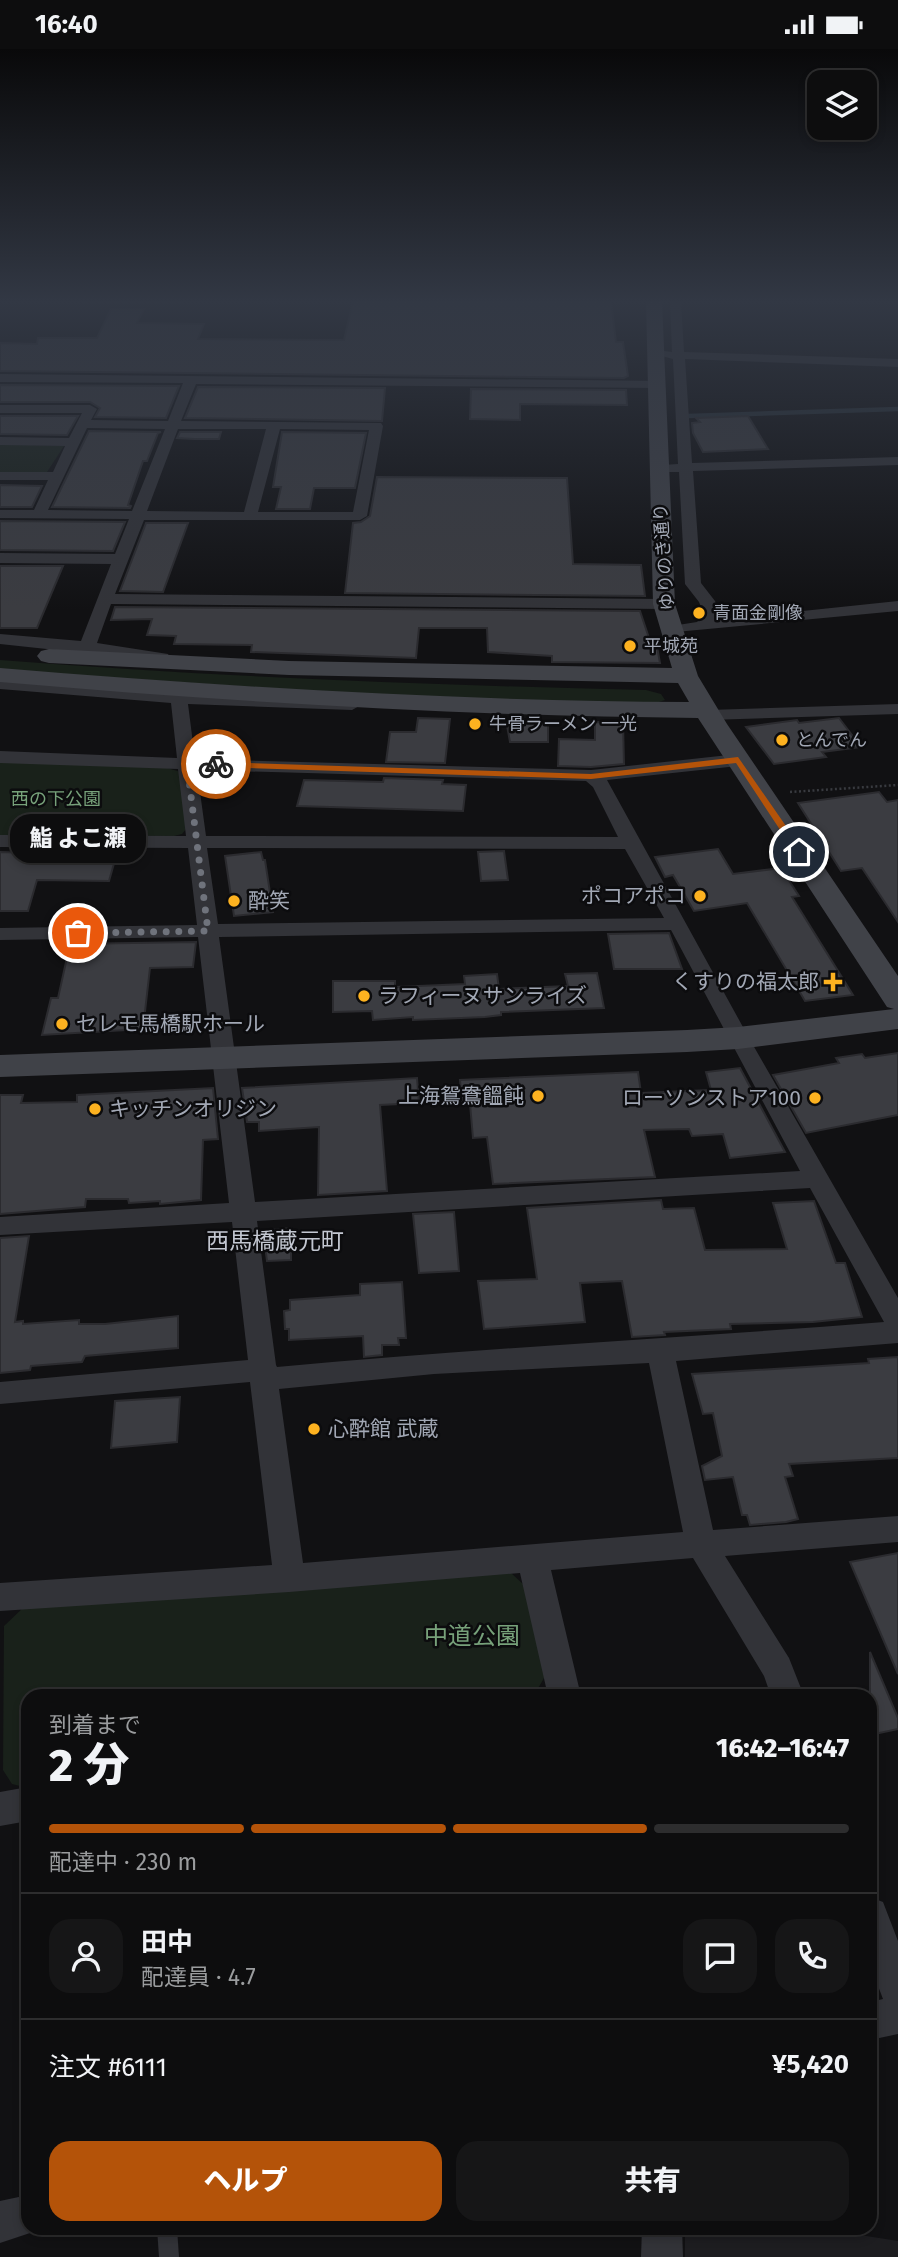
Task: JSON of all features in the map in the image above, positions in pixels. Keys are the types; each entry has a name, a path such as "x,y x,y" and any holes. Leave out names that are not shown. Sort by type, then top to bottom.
{"street":[{"path":"0,409 18,404"},
{"path":"39,514 90,409 78,404"},
{"path":"86,646 107,599 182,404"},
{"name":"ゆりのき通り","path":"658,404 664,604 686,676 706,713 898,1000"},
{"path":"675,404 685,468 693,584 711,609 712,615 702,627"},
{"path":"0,514 360,516 376,426 83,424"},
{"path":"250,516 274,425"},
{"path":"0,441 74,442"},
{"path":"659,468 898,461"},
{"path":"0,476 57,476"},
{"path":"0,558 122,559"},
{"path":"107,599 664,604"},
{"path":"671,630 898,606"},
{"path":"0,639 86,646 201,665"},
{"path":"0,653 201,665 686,676"},
{"path":"0,675 284,698 428,706"},
{"path":"0,684 181,699 309,705 706,713 898,709"},
{"path":"181,699 179,705 266,1374 289,1577"},
{"path":"0,757 591,776 738,760"},
{"path":"591,776 601,784 738,1038 898,1321"},
{"path":"0,841 631,843"},
{"path":"0,935 678,924"},
{"path":"0,1066 738,1038 898,1019"},
{"path":"0,1226 817,1179"},
{"path":"0,1393 434,1363 660,1351 898,1332"},
{"path":"660,1351 701,1544 778,1669 785,1689"},
{"path":"0,1597 898,1529"},
{"path":"532,1557 563,1689"},
{"path":"0,1809 21,1805"},
{"path":"877,1934 898,1991"},
{"path":"877,2020 898,2015"},
{"path":"0,2222 21,2217"},
{"path":"662,2235 662,2257"}],"lane":[{"path":"167,2235 169,2257"}],"path":[{"path":"782,793 898,785"}],"shaded area":[{"path":"685,2235 860,2235 898,2241 898,2257 685,2257"}],"green space":[{"path":"0,444 64,446 47,472 0,472"},
{"path":"0,660 323,679 646,690 661,694 665,700 650,705 473,702 0,670"},
{"name":"西の下公園","path":"0,761 167,768 181,772 186,829 182,834 174,836 0,835"},
{"name":"中道公園","path":"511,1573 523,1584 547,1673 538,1689 21,1689 21,1786 12,1784 3,1770 4,1626 24,1607"}],"building":[{"path":"93,404 172,404 166,418 95,417 100,408"},
{"path":"191,404 384,404 382,421 185,418"},
{"path":"470,404 520,404 520,420 470,419"},
{"path":"524,404 627,404 627,405"},
{"path":"0,416 78,416 67,435 0,434"},
{"path":"748,416 768,449 703,452 693,433 692,423 700,422 696,418"},
{"path":"89,431 161,432 158,433 147,461 143,461 128,505 130,508 52,507"},
{"path":"180,432 221,432 219,439 194,439 177,438"},
{"path":"282,432 366,433 355,488 314,488 310,509 276,509 281,487 273,487"},
{"path":"377,477 567,478 573,564 641,565 645,596 345,593 353,523 361,522 370,516"},
{"path":"0,485 42,486 32,507 0,507"},
{"path":"0,521 125,522 113,551 0,550"},
{"path":"146,523 188,523 163,592 120,591"},
{"path":"0,566 63,566 37,628 0,628"},
{"path":"115,607 640,611 650,641 656,641 660,663 552,662 552,656 488,652 487,628 419,628 416,658 251,652 252,645 174,644 176,636 147,635 152,619 111,620"},
{"path":"418,718 450,719 445,763 386,762 390,732 416,732"},
{"path":"839,718 861,747 822,752 826,757 774,764 746,727 797,720 799,723"},
{"path":"506,720 548,722 548,742 510,742"},
{"path":"595,722 623,723 624,764 558,766 559,739 595,740"},
{"path":"384,778 443,780 442,784 466,785 463,811 297,806 304,780 383,782"},
{"path":"879,792 887,802 898,800 898,922 862,868 841,871 798,803"},
{"path":"718,849 733,874 781,868 799,896 792,897 853,995 805,1001 747,903 694,911 673,875 665,877 655,857"},
{"path":"504,851 508,880 481,881 478,852"},
{"path":"0,852 117,853 109,881 37,880 28,911 0,911"},
{"path":"261,852 265,860 273,912 234,916 225,856"},
{"path":"669,933 682,969 614,969 608,934"},
{"path":"196,942 193,967 150,968 143,1029 42,1035 51,998 58,998 70,944"},
{"path":"597,973 604,1008 501,1012 501,1015 485,1017 413,1020 413,1017 373,1020 372,1011 333,1012 333,981 395,981 395,987 465,984 464,976 497,974 499,989 568,986 565,974"},
{"path":"898,1053 898,1115 806,1133 773,1075 839,1063 836,1058 862,1054 865,1058"},
{"path":"740,1068 785,1152 730,1158 723,1134 692,1136 689,1129 644,1130 655,1177 493,1184 487,1137 473,1138 470,1104 462,1104 460,1080 638,1072 641,1093 711,1090 706,1072"},
{"path":"417,1078 419,1103 380,1105 387,1191 318,1195 319,1127 259,1131 259,1122 247,1122 242,1088"},
{"path":"213,1088 218,1139 203,1140 201,1200 160,1204 160,1201 129,1203 128,1199 86,1199 85,1207 0,1214 0,1095 23,1095 21,1103 77,1102 77,1095"},
{"path":"661,1200 663,1209 694,1208 705,1250 787,1249 773,1203 814,1201 836,1263 845,1263 862,1317 813,1322 730,1324 731,1329 664,1332 665,1335 632,1337 622,1281 580,1283 585,1322 484,1329 478,1281 537,1279 527,1208"},
{"path":"454,1212 459,1271 419,1273 413,1214"},
{"path":"291,1228 291,1260 267,1261 263,1231"},
{"path":"29,1236 15,1322 23,1321 23,1324 79,1320 79,1324 105,1324 178,1316 178,1348 85,1356 82,1362 31,1366 30,1370 0,1373 0,1238"},
{"path":"402,1282 406,1338 398,1338 399,1345 382,1345 382,1355 364,1357 363,1336 289,1340 284,1311 290,1310 290,1300 360,1295 360,1284"},
{"path":"898,1357 898,1458 789,1464 793,1476 785,1477 798,1519 786,1522 750,1525 747,1515 742,1515 733,1477 705,1480 702,1466 722,1456 713,1413 703,1414 692,1374 869,1363 868,1359"},
{"path":"180,1397 177,1442 111,1448 115,1401"},
{"path":"898,1553 898,1674 850,1562"},
{"path":"870,1652 898,1718 898,1729 877,1734 877,1689 870,1689"}],"waterway":[{"path":"688,416 898,409"}],"way so far":[{"path":"78,933 208,931 187,764 216,764"}],"place":[{"name":"青面金剛像","path":"699,613"},
{"name":"平城苑","path":"630,646"},
{"name":"牛骨ラーメン 一光","path":"475,724"},
{"name":"とんでん","path":"782,740"},
{"name":"ポコアポコ","path":"700,896"},
{"name":"酔笑","path":"234,901"},
{"name":"鮨 よこ瀬","path":"78,933"},
{"name":"くすりの福太郎","path":"833,982"},
{"name":"ラフィーヌサンライズ","path":"364,996"},
{"name":"セレモ馬橋駅ホール","path":"62,1024"},
{"name":"上海鴛鴦饂飩","path":"538,1096"},
{"name":"ローソンストア100","path":"815,1098"},
{"name":"キッチンオリジン","path":"95,1109"},
{"name":"心酔館 武蔵","path":"314,1429"}],"district":[{"name":"西馬橋蔵元町","path":"275,1241"}],"route":[{"path":"216,764 591,776 738,760 799,852"}]}
